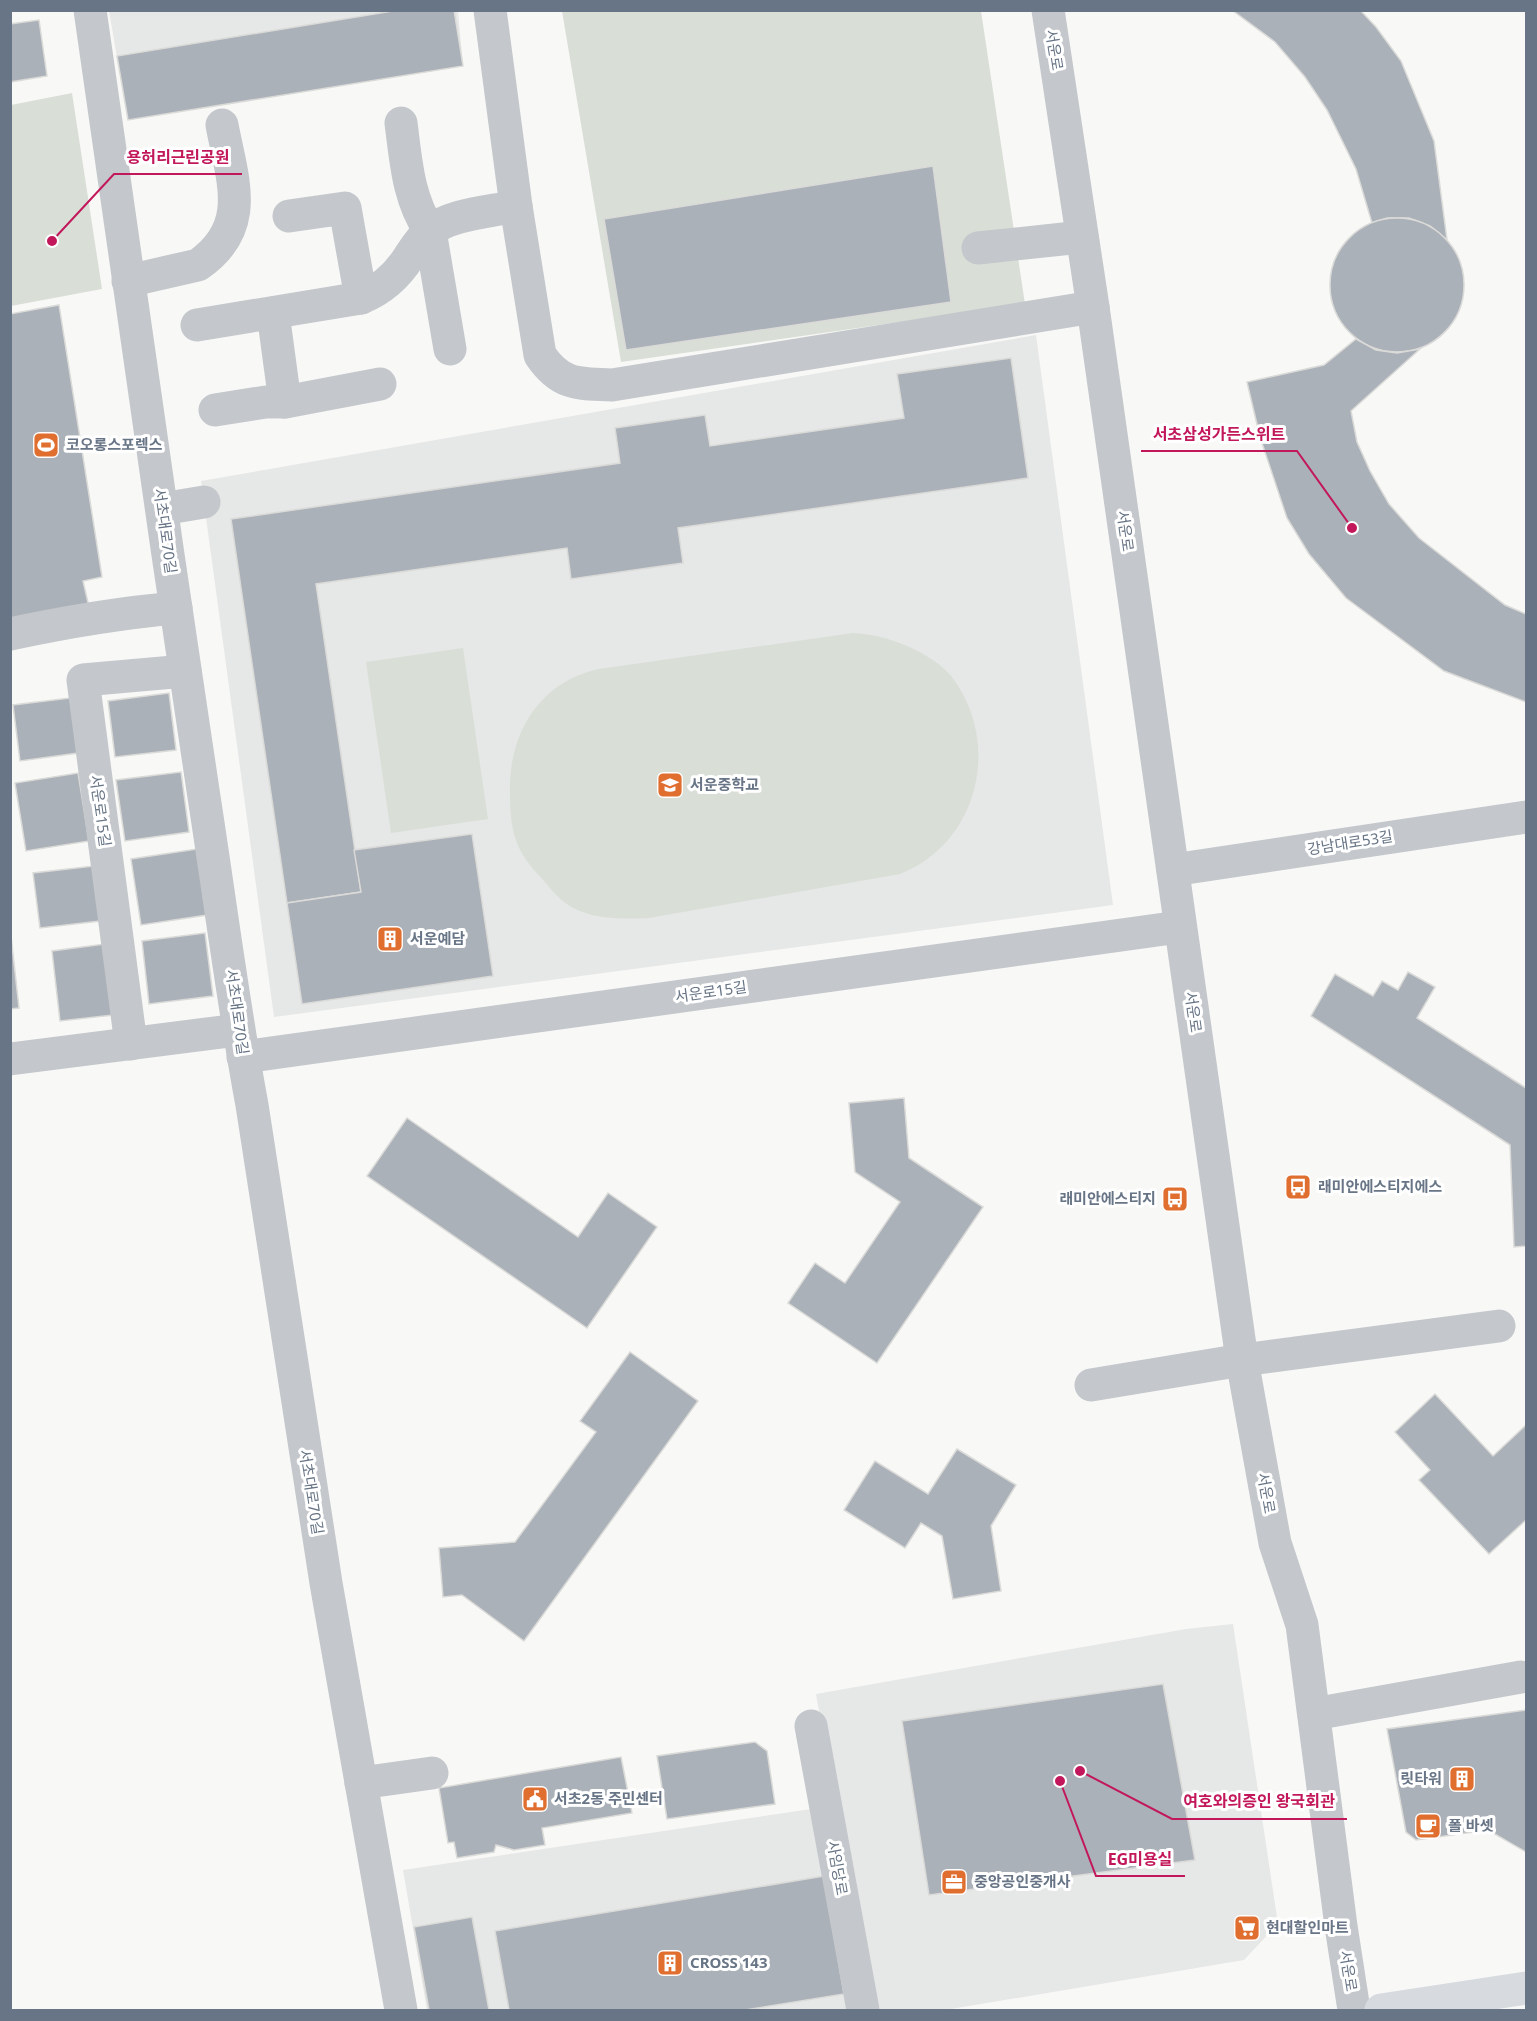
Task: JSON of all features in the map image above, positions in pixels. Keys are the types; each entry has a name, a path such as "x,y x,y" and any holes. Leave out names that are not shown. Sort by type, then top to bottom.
{"main road":[{"path":"1381,2010 1527,1988"}],"street":[{"name":"서초대로70길","path":"90,10 241,1044 258,1139 315,1519 401,2010"},
{"path":"490,10 516,206 540,355 547,366 571,383 612,385 1093,307"},
{"name":"서운로","path":"1048,10 1083,237 1242,1360 1275,1543 1302,1625 1354,2010"},
{"path":"401,123 412,196 419,216 430,231 450,349"},
{"path":"128,281 198,265 207,260 231,230 235,197 222,125"},
{"path":"196,325 361,298 374,293 393,277 419,242 430,231 446,221 516,206"},
{"path":"289,216 345,208 361,298"},
{"path":"978,248 1083,237"},
{"path":"273,313 285,402"},
{"path":"215,410 266,402 285,402 380,384"},
{"path":"162,510 204,502"},
{"path":"10,634 69,621 176,608"},
{"name":"서운로15길","path":"131,1044 83,680 185,671"},
{"name":"강남대로53길","path":"1173,870 1527,817"},
{"name":"서운로15길","path":"10,1059 131,1044 241,1044 1179,927"},
{"path":"1091,1385 1242,1360 1499,1326"},
{"path":"1314,1714 1521,1677"},
{"name":"사임당로","path":"811,1726 863,2010"},
{"path":"361,1783 432,1773"}],"shaded area":[{"path":"109,11 458,11 463,66 128,120"},
{"path":"562,11 981,11 1025,304 621,362"},
{"path":"72,93 102,289 11,306 11,105"},
{"name":"서운중학교","path":"1036,335 1113,905 274,1017 201,481"},
{"path":"853,633 879,637 920,652 952,677 967,703 976,731 978,760 974,789 964,815 948,839 927,859 900,874 649,918 629,919 601,917 573,908 553,892 525,858 519,848 512,825 510,794 514,751 531,714 559,686 599,669"},
{"path":"463,648 488,819 391,833 366,662"},
{"path":"1233,1624 1278,1924 1244,1960 945,2010 871,2010 816,1694 1186,1629"},
{"path":"818,1808 857,2010 427,2010 403,1870"}],"building":[{"path":"399,10 454,10 463,66 128,120 117,56"},
{"path":"1232,10 1360,10 1376,27 1401,61 1434,141 1447,240 1430,226 1409,218 1387,218 1372,223 1356,169 1327,110 1305,77 1275,42"},
{"path":"39,20 47,76 10,82 10,24"},
{"path":"933,166 951,302 626,350 604,219"},
{"path":"1397,218 1423,223 1445,237 1459,259 1464,285 1459,311 1445,333 1423,347 1397,352 1371,347 1349,333 1335,311 1330,285 1335,259 1349,237 1371,223"},
{"name":"코오롱스포렉스","path":"59,305 102,577 83,581 89,607 10,623 10,314"},
{"path":"1356,339 1376,350 1397,353 1420,349 1351,411 1357,442 1389,504 1419,538 1505,605 1526,614 1526,702 1444,671 1346,598 1309,554 1287,518 1260,437 1247,382 1324,365"},
{"path":"1011,358 1028,478 678,528 683,563 571,579 567,548 316,584 361,892 287,903 231,519 620,463 615,428 705,415 710,446 904,418 897,374"},
{"path":"169,693 176,750 115,757 108,701"},
{"path":"70,698 78,753 20,761 13,705"},
{"path":"181,772 189,832 125,841 116,780"},
{"path":"78,773 89,841 26,851 15,783"},
{"name":"서운예담","path":"472,834 493,976 302,1004 287,903 361,892 354,850"},
{"path":"197,849 207,915 141,925 131,859"},
{"path":"94,866 100,921 40,928 33,873"},
{"path":"10,927 19,1008 10,1009"},
{"path":"205,933 213,996 149,1004 142,941"},
{"path":"105,944 113,1015 60,1021 52,951"},
{"path":"1408,972 1435,987 1417,1018 1526,1088 1526,1246 1514,1247 1510,1145 1311,1016 1335,974 1373,996 1382,981 1398,990"},
{"path":"904,1098 909,1158 983,1207 877,1363 788,1303 815,1263 845,1283 900,1202 855,1172 849,1103"},
{"path":"407,1118 578,1237 608,1193 657,1227 587,1328 367,1176"},
{"path":"630,1352 698,1401 524,1641 462,1595 443,1597 439,1548 515,1542 596,1432 580,1421"},
{"path":"1435,1394 1493,1456 1526,1425 1526,1520 1489,1554 1419,1480 1430,1470 1395,1432"},
{"path":"957,1449 1016,1485 991,1526 1001,1591 953,1599 942,1536 921,1523 905,1548 844,1510 875,1461 928,1494"},
{"path":"1163,1684 1195,1860 929,1895 902,1721"},
{"name":"릿타워","path":"1526,1710 1526,1852 1488,1830 1416,1840 1406,1832 1387,1729"},
{"path":"755,1742 767,1751 775,1804 667,1819 657,1756"},
{"name":"서초2동 주민센터","path":"621,1757 632,1813 542,1828 545,1845 514,1850 496,1845 494,1852 457,1858 454,1842 448,1843 439,1788"},
{"name":"CROSS 143","path":"824,1876 844,1994 745,2010 509,2010 495,1931"},
{"path":"472,1917 489,2010 429,2010 414,1927"}],"place":[{"name":"용허리근린공원","path":"52,241"},
{"name":"코오롱스포렉스","path":"46,445"},
{"name":"서초삼성가든스위트","path":"1352,528"},
{"name":"서운중학교","path":"670,785"},
{"name":"서운예담","path":"390,939"},
{"name":"래미안에스티지에스","path":"1298,1187"},
{"name":"래미안에스티지","path":"1175,1199"},
{"name":"여호와의증인 왕국회관","path":"1080,1771"},
{"name":"릿타워","path":"1462,1779"},
{"name":"EG미용실","path":"1060,1781"},
{"name":"서초2동 주민센터","path":"535,1799"},
{"name":"폴 바셋","path":"1428,1826"},
{"name":"중앙공인중개사","path":"954,1882"},
{"name":"현대할인마트","path":"1247,1928"},
{"name":"CROSS 143","path":"670,1963"}]}
